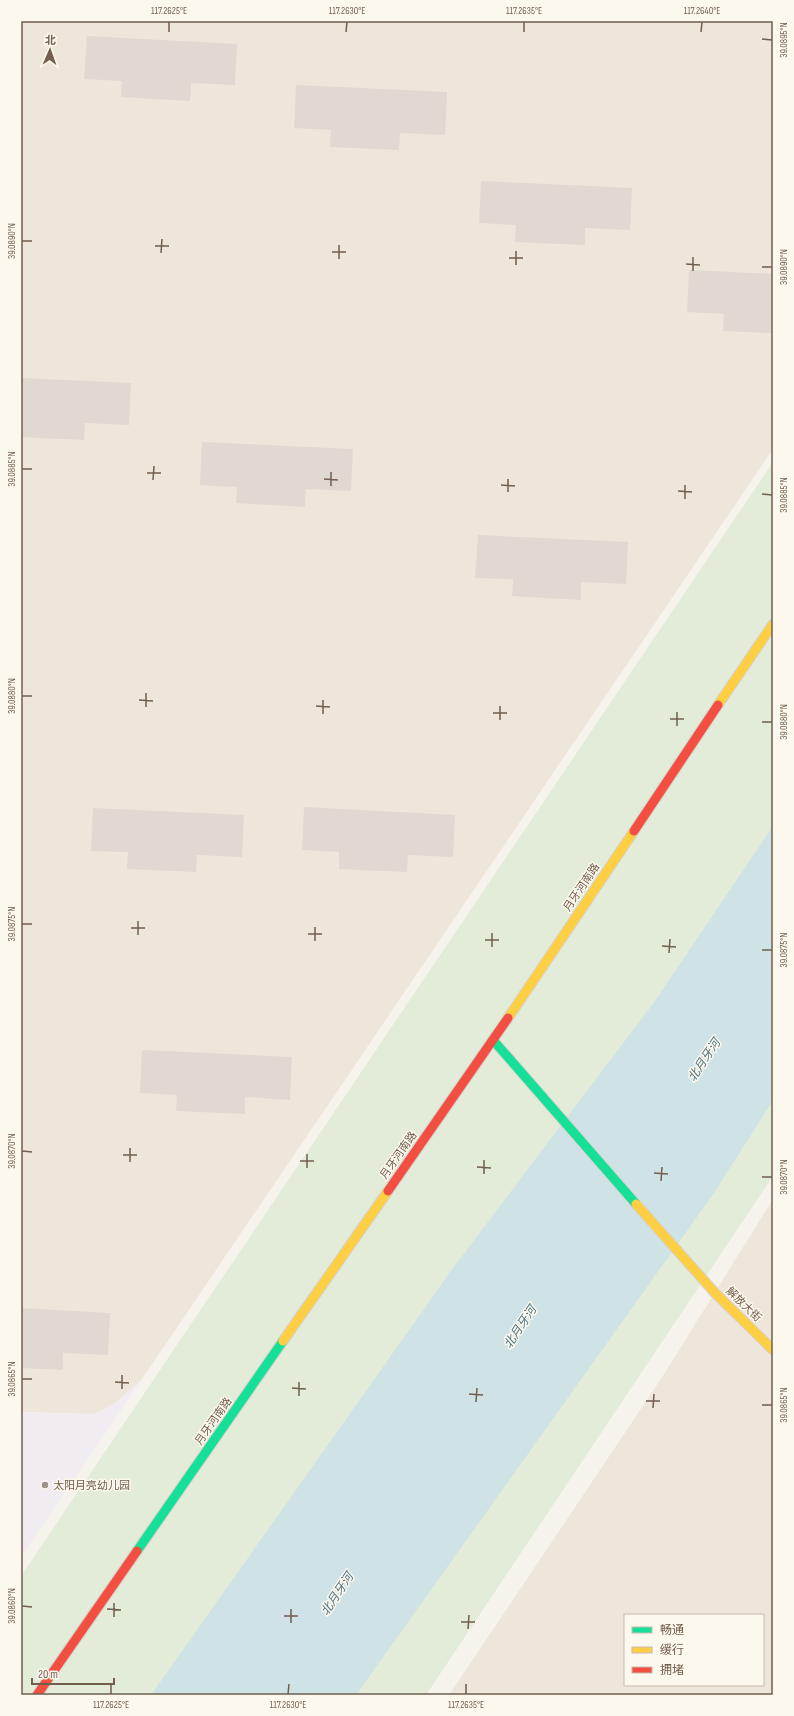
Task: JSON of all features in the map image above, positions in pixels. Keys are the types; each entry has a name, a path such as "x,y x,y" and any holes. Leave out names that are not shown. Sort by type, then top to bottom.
{"street":[{"name":"月牙河南路","path":"37,1695 493,1040 773,624"},
{"name":"解放大街","path":"493,1040 715,1293 773,1350"}],"shaded area":[{"path":"21,21 773,21 773,449 142,1379 118,1401 93,1414 21,1412"},
{"path":"773,1199 773,1695 449,1695 661,1379"},
{"name":"太阳月亮幼儿园","path":"142,1379 21,1557 21,1412 93,1414 118,1401"}],"green space":[{"path":"773,462 773,1176 426,1695 21,1695 21,1576"}],"water":[{"name":"北月牙河","path":"773,826 773,1100 714,1193 356,1695 151,1695 453,1268 655,1001"}],"building":[{"path":"87,36 237,44 235,85 191,83 190,101 121,97 122,81 84,79"},
{"path":"296,85 447,92 445,135 400,133 399,150 330,147 331,130 294,128"},
{"path":"481,181 632,188 630,230 585,228 585,245 515,242 516,225 479,223"},
{"path":"689,270 773,274 773,333 723,331 724,314 687,312"},
{"path":"21,378 131,383 129,425 85,423 84,440 21,437"},
{"path":"202,442 353,449 351,491 306,489 305,507 236,503 237,487 200,485"},
{"path":"478,535 628,542 626,584 581,582 581,600 512,596 513,579 475,578"},
{"path":"304,807 455,815 453,857 408,855 407,872 339,869 339,852 302,850"},
{"path":"93,808 244,815 242,857 197,855 196,872 127,869 128,852 91,851"},
{"path":"142,1050 292,1057 290,1100 245,1097 245,1114 176,1111 177,1095 140,1093"},
{"path":"21,1308 110,1313 108,1355 63,1353 63,1370 21,1368"}],"traffic: fast":[{"path":"493,1040 636,1204"},
{"path":"137,1551 283,1341"}],"traffic: slow":[{"path":"718,705 773,624"},
{"path":"508,1018 634,831"},
{"path":"283,1341 388,1191"},
{"path":"636,1204 715,1293 773,1350"}],"traffic: jam":[{"path":"634,831 718,705"},
{"path":"388,1191 508,1018"},
{"path":"37,1695 137,1551"}],"place":[{"name":"太阳月亮幼儿园","path":"45,1485"}]}
